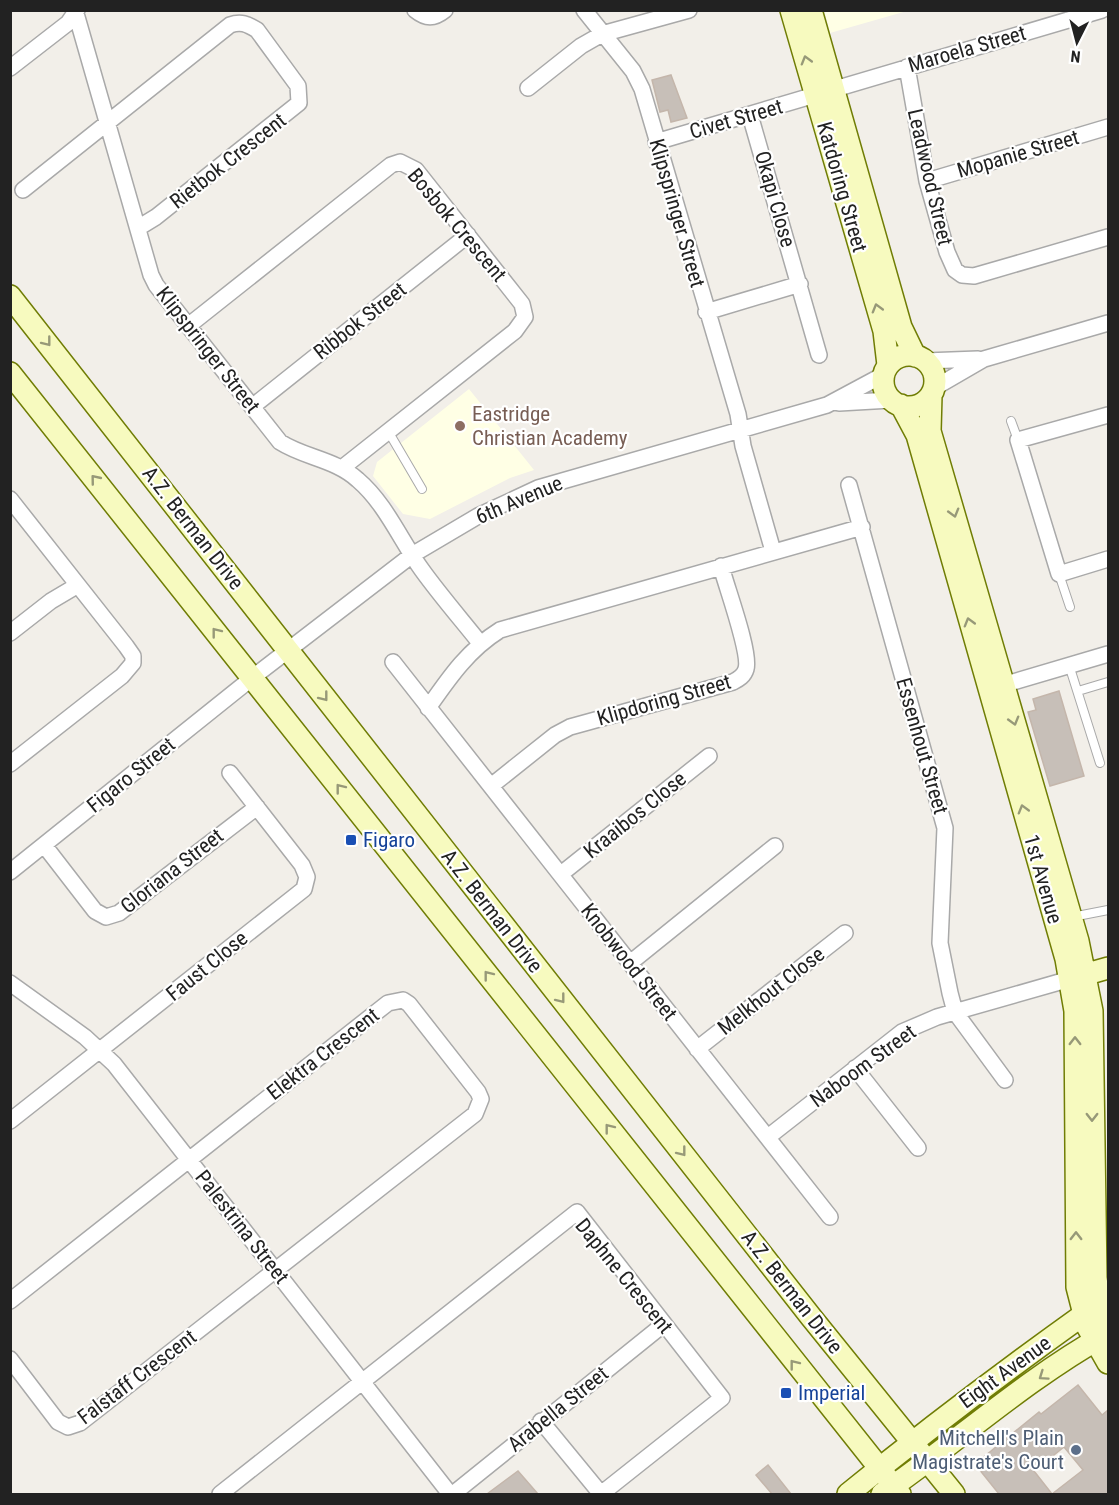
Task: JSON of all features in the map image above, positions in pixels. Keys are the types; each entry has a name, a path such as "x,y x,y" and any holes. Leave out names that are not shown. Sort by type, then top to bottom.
{"street":[{"path":"415,10 423,16 432,17 445,10"},
{"name":"Klipspringer Street","path":"584,10 633,71 642,89 706,312 737,410 740,430 773,551"},
{"path":"528,88 581,46 602,34 689,10"},
{"name":"Katdoring Street","path":"791,10 825,92 901,327 920,358"},
{"name":"Katdoring Street","path":"811,10 825,92 887,341 886,370"},
{"name":"Maroela Street","path":"825,92 1102,10"},
{"path":"10,68 68,23 76,11"},
{"name":"Klipspringer Street","path":"76,11 156,285 280,442 342,468 360,481 395,525 412,555 480,643"},
{"name":"Rietbok Crescent","path":"108,124 230,25 237,23 244,23 257,30 298,86 300,99 296,107 156,217 138,228"},
{"name":"Leadwood Street","path":"907,67 927,181 951,265 962,275 981,274 1108,237"},
{"name":"Civet Street","path":"656,142 825,92"},
{"name":"Okapi Close","path":"750,115 819,355"},
{"path":"23,190 108,124"},
{"name":"Mopanie Street","path":"927,181 1108,127"},
{"name":"Bosbok Crescent","path":"188,326 391,165 400,162 416,170 522,304 525,311 524,321 515,331 342,468"},
{"name":"Ribbok Street","path":"252,407 468,235"},
{"path":"706,312 800,284"},
{"name":"A.Z. Berman Drive","path":"10,296 789,1289 954,1494"},
{"path":"984,359 900,356 886,370 883,387 896,403 916,406 932,392 984,359 1108,323"},
{"path":"920,358 934,373 932,392"},
{"name":"6th Avenue","path":"827,405 886,370"},
{"name":"A.Z. Berman Drive","path":"10,373 879,1468 892,1492"},
{"name":"1st Avenue","path":"932,392 930,431 1063,946 1077,977"},
{"name":"6th Avenue","path":"252,678 412,555 478,516 538,488 827,405 896,403"},
{"name":"1st Avenue","path":"896,403 917,435 1070,917 1077,977 1075,1011 1077,1280 1104,1335 1108,1363"},
{"path":"1108,415 1018,440 1059,573 1108,559"},
{"name":"Essenhout Street","path":"849,484 945,828 940,943 955,1012"},
{"path":"10,764 131,668 133,656 11,500"},
{"path":"428,708 455,669 480,643 500,630 862,527"},
{"name":"Klipdoring Street","path":"491,786 555,735 570,727 733,682 742,677 747,667 746,652 721,566"},
{"path":"10,633 51,601 78,585"},
{"path":"996,687 1108,654"},
{"name":"Knobwood Street","path":"393,662 830,1217"},
{"name":"Figaro Street","path":"10,872 252,678"},
{"name":"Kraaibos Close","path":"561,874 709,756"},
{"path":"230,772 257,807"},
{"name":"Gloriana Street","path":"44,845 95,911 106,917 119,914 257,807"},
{"name":"Faust Close","path":"10,1121 303,889 307,877 302,865 257,807"},
{"path":"630,963 775,846"},
{"name":"Melkhout Close","path":"698,1049 845,933"},
{"path":"1077,977 1108,968"},
{"name":"Naboom Street","path":"768,1137 902,1032 955,1012 1077,977"},
{"name":"Palestrina Street","path":"13,989 85,1037 114,1064 451,1494"},
{"name":"Elektra Crescent","path":"189,1159 395,1000 409,1004 478,1092 481,1099 475,1114 277,1271"},
{"path":"955,1012 1005,1080"},
{"path":"855,1068 918,1148"},
{"path":"10,1301 189,1159"},
{"name":"Daphne Crescent","path":"364,1381 577,1212 722,1398 601,1494"},
{"name":"Falstaff Crescent","path":"10,1359 58,1422 68,1427 80,1423 277,1271"},
{"name":"Eight Avenue","path":"848,1494 912,1441 1091,1312"},
{"name":"Arabella Street","path":"451,1494 664,1324"},
{"name":"Eight Avenue","path":"892,1492 928,1461 1021,1391 1104,1335"},
{"path":"220,1494 364,1381"},
{"path":"542,1421 601,1494"}],"lane":[{"path":"1011,421 1018,440"},
{"path":"388,431 422,489"},
{"path":"1059,573 1070,607"},
{"path":"1070,665 1100,763"},
{"path":"1078,691 1108,682"},
{"path":"1070,917 1108,910"}],"shaded area":[{"path":"824,10 907,10 907,11 830,33"},
{"name":"Eastridge Christian Academy","path":"469,389 534,470 510,478 430,519 403,514 373,476 377,462"}],"building":[{"path":"671,75 687,118 671,122 668,110 660,112 652,80"},
{"path":"1059,691 1084,776 1050,786 1028,712 1036,710 1033,699"},
{"path":"1078,1385 1102,1415 1108,1410 1108,1494 1052,1494 999,1494 975,1464 1039,1412 1041,1414","holes":["1064,1447 1083,1470 1052,1494 1034,1471"]},
{"path":"768,1465 791,1494 772,1494 756,1475"},
{"path":"518,1471 538,1494 487,1494"}],"place":[{"name":"Eastridge Christian Academy","path":"460,426"},
{"name":"Figaro","path":"351,840"},
{"name":"Imperial","path":"786,1393"},
{"name":"Mitchell's Plain Magistrate's Court","path":"1076,1450"}]}
